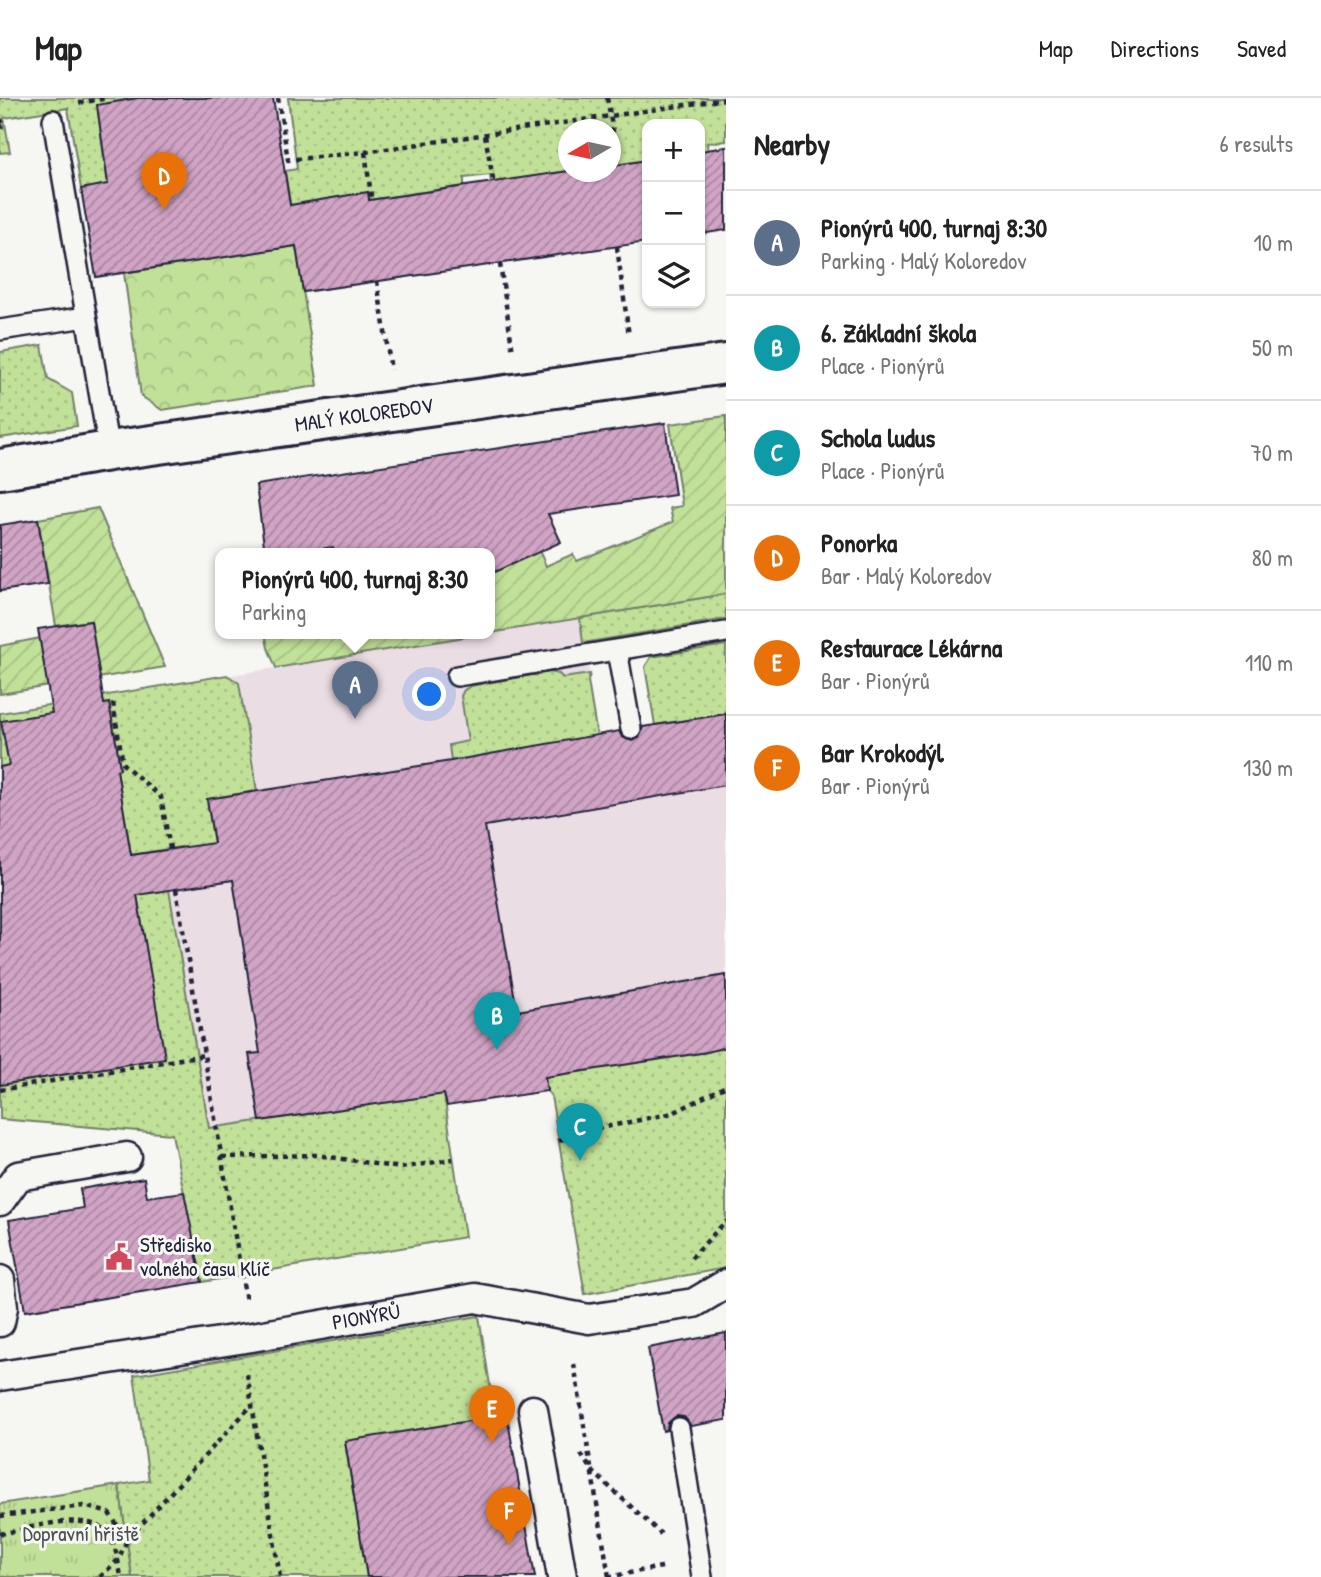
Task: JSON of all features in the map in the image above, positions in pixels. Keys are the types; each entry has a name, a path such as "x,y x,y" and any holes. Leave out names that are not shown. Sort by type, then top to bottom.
{"street":[{"name":"MALÝ KOLOREDOV","path":"0,469 109,451 726,364"},
{"path":"0,1200 18,1176 127,1157"},
{"path":"0,1280 3,1307 0,1322"},
{"name":"PIONÝRŮ","path":"0,1376 246,1338 475,1298 589,1319 694,1303 726,1284"},
{"path":"533,1410 562,1577"}],"lane":[{"path":"53,120 109,451"},
{"path":"0,330 86,317"},
{"path":"457,676 726,632"},
{"path":"617,650 631,729"},
{"path":"679,1428 702,1577"}],"path":[{"path":"72,104 108,98"},
{"path":"278,98 288,160 365,152 726,99"},
{"path":"607,98 611,119"},
{"path":"0,119 5,126 0,127"},
{"path":"485,135 493,179 490,179"},
{"path":"365,152 372,195 369,195"},
{"path":"617,247 631,346"},
{"path":"500,264 514,363"},
{"path":"377,281 393,380"},
{"path":"113,703 121,764 161,797 170,849"},
{"path":"176,889 222,1157 252,1405 280,1577"},
{"path":"0,1090 204,1055"},
{"path":"559,1141 577,1133 673,1113 726,1086"},
{"path":"222,1157 317,1155 401,1168 453,1159"},
{"path":"574,1364 609,1577"},
{"path":"100,1577 118,1559 127,1540 252,1405"},
{"path":"577,1449 591,1470 666,1539"},
{"path":"0,1516 84,1506 108,1513 127,1540"},
{"path":"0,1534 53,1523 85,1521 108,1534 118,1559 121,1577"}],"shaded area":[{"path":"580,618 598,735 726,714 726,1047 545,1078 547,1091 447,1106 444,1094 172,1134 0,1119 0,713 452,639 495,639 495,632"}],"green space":[{"path":"0,98 138,98 97,105 108,184 81,189 68,108 4,118 10,152 0,153"},
{"path":"288,98 726,98 726,141 707,143 708,151 705,151 705,119 642,119 642,161 621,164 621,119 558,119 558,173 491,183 490,175 464,178 464,186 369,200 368,193 291,211 285,171 297,169"},
{"path":"296,246 318,386 162,410 141,396 124,273"},
{"path":"42,345 48,379 72,393 77,426 0,438 0,352"},
{"path":"726,416 726,594 495,632 495,551 531,533 546,566 573,554 577,561 673,522 670,508 682,506 670,424"},
{"path":"98,508 165,667 0,694 0,646 40,638 95,646 90,621 56,626 38,519"},
{"path":"726,594 726,619 583,643 580,618"},
{"path":"266,639 452,639 276,668"},
{"path":"726,645 726,714 655,725 645,667 651,657"},
{"path":"549,672 559,674 563,678 590,674 588,681 597,736 451,761 449,745 468,741 461,696 464,690 471,686"},
{"path":"227,675 239,683 257,791 207,799 215,849 182,854 181,847 131,855 109,704 2,721 9,765 0,767 0,713"},
{"path":"169,890 209,1128 444,1094 465,1237 202,1282 172,1134 0,1119 0,1085 164,1058 137,895"},
{"path":"726,1047 726,1268 585,1294 551,1096 547,1091 545,1077"},
{"path":"479,1316 495,1417 345,1442 367,1577 132,1577 119,1485 149,1480 134,1375"},
{"name":"Dopravní hřiště","path":"119,1485 132,1577 0,1577 0,1504"}],"building":[{"path":"138,98 273,98 290,205 368,192 369,200 558,173 558,182 621,182 621,164 642,161 642,243 303,292 296,246 96,277 81,189 108,184 97,105"},
{"path":"726,147 726,230 705,233 705,182 705,150"},
{"path":"665,423 675,495 548,514 561,542 495,572 495,548 264,548 256,485"},
{"path":"38,519 48,584 0,591 0,525"},
{"path":"91,621 104,704 109,703 117,747 120,769 117,770 131,855 214,843 207,799 451,761 619,731 622,737 632,741 639,738 643,727 726,714 726,785 485,826 517,1011 726,975 726,1047 545,1077 547,1091 447,1106 444,1094 260,1121 249,1054 260,1053 233,880 137,895 165,1058 0,1085 0,767 9,765 1,721 52,713 38,629"},
{"path":"144,1178 147,1197 184,1192 202,1282 25,1311 9,1220 83,1208 80,1189"},
{"path":"726,1333 726,1420 691,1426 684,1417 676,1416 668,1423 667,1430 663,1431 648,1348"},
{"path":"507,1415 535,1577 367,1577 345,1441"}],"place":[{"name":"Ponorka","path":"164,210"},
{"name":"Pionýrů 400, turnaj 8:30","path":"355,719"},
{"name":"6. Základní škola","path":"497,1050"},
{"name":"Schola ludus","path":"580,1161"},
{"name":"Středisko volného času Klíč","path":"119,1257"},
{"name":"Restaurace Lékárna","path":"492,1443"},
{"name":"Bar Krokodýl","path":"509,1545"}]}
